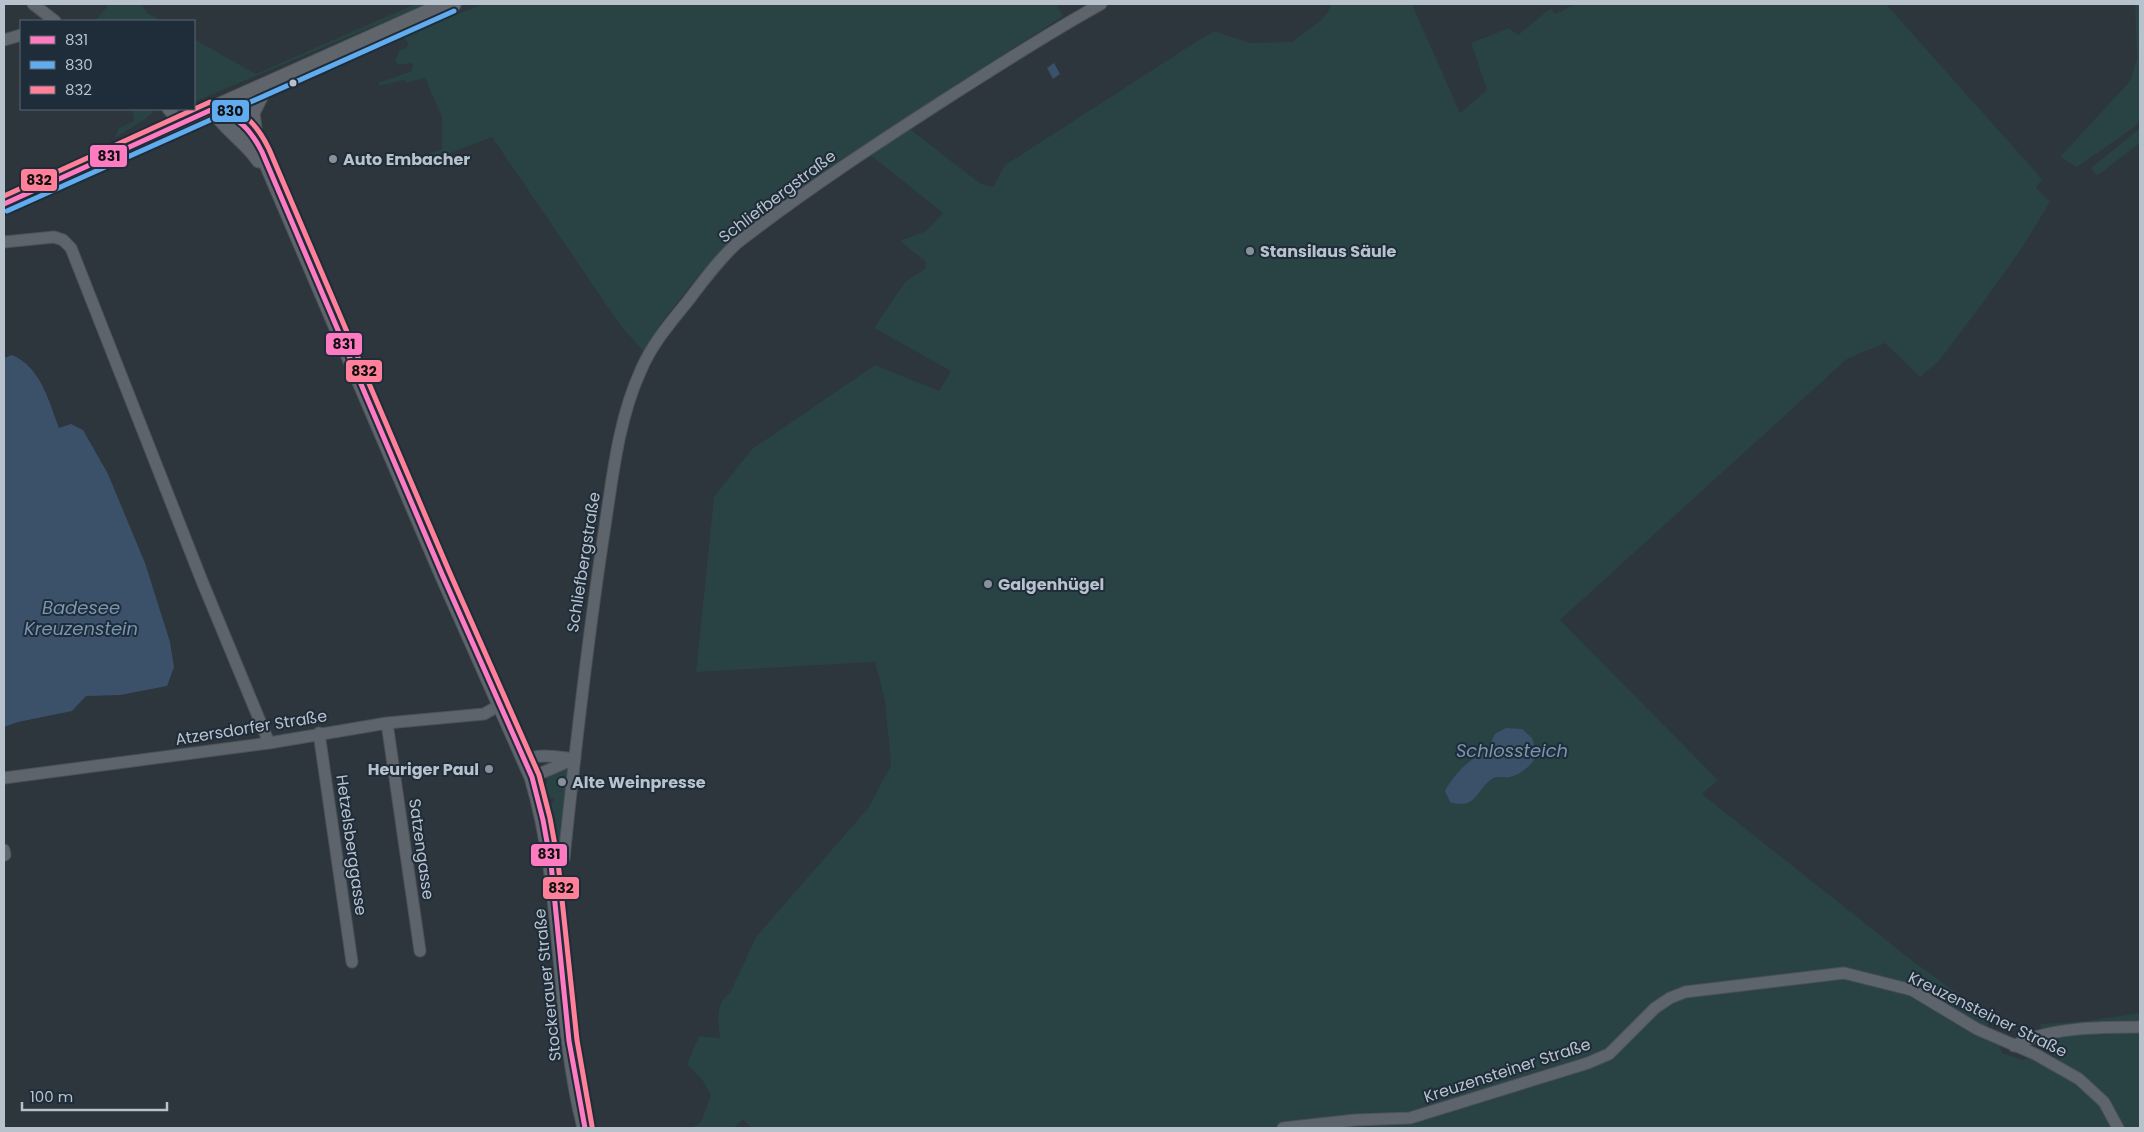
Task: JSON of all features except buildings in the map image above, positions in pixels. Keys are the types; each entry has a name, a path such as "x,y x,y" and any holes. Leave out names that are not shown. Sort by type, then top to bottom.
{"main road":[{"path":"4,204 264,86 451,4"}],"street":[{"path":"34,4 54,20"},
{"name":"Schliefbergstraße","path":"564,858 590,626 619,440 640,372 662,332 721,258 754,230 844,165 916,118 1038,39 1101,4"},
{"path":"4,40 20,35"},
{"name":"Stockerauer Straße","path":"255,136 252,113 264,86"},
{"path":"169,110 181,124"},
{"name":"Stockerauer Straße","path":"213,110 226,112 235,117 255,136 264,153 271,174 442,575 532,777 542,811 552,867 570,1055 585,1128"},
{"name":"Stockerauer Straße","path":"213,110 225,125 244,140 271,174"},
{"path":"4,242 54,237 63,240 71,248 202,581 269,742"},
{"name":"Atzersdorfer Straße","path":"4,778 269,742 387,723 484,714 500,705"},
{"name":"Satzengasse","path":"387,723 420,951"},
{"name":"Hetzelsberggasse","path":"319,734 352,962"},
{"path":"524,760 533,756 575,759"},
{"path":"532,777 575,759"},
{"name":"Kreuzensteiner Straße","path":"1283,1128 1355,1120 1410,1118 1588,1063 1609,1054 1655,1008 1670,998 1685,992 1844,973 1912,990 1976,1030 2036,1054 2079,1079 2104,1102 2118,1128"},
{"path":"2014,1046 2026,1038 2067,1031 2110,1027 2140,1027"}],"green space":[{"path":"109,4 142,4 147,13 160,20 96,20"},
{"path":"415,4 426,4 195,102 195,40 256,74"},
{"path":"484,4 1056,4 1063,16 839,161 728,244 698,276 662,322 643,351 620,325 492,137 412,168 409,161 442,149 442,117 425,78 406,83 404,80 379,86 378,83 412,71 413,65 411,63 399,65 395,62 399,51 409,46 404,37 419,29"},
{"path":"1331,4 1412,4 1460,113 1487,90 1471,43 1509,28 1518,35 1551,8 1555,14 1576,4 1886,4 2042,179 2036,188 2050,202 2020,251 1939,361 1920,377 1885,343 1847,359 1560,620 1718,780 1702,794 1910,959 1991,1018 1982,1037 1999,1045 2002,1053 2023,1060 2029,1057 2056,1069 2060,1060 2044,1050 2040,1024 2086,1021 2140,1013 2140,1128 751,1128 743,1119 734,1128 691,1128 701,1122 711,1095 703,1081 687,1064 699,1036 720,1038 718,1019 720,1007 725,997 730,993 756,937 869,807 891,765 885,701 875,662 696,672 714,497 752,449 875,365 939,391 951,371 874,328 905,282 925,269 926,262 900,241 926,231 943,213 868,153 907,127 981,184 993,187 1005,165 1214,31 1250,43 1292,42 1320,21 1328,12","holes":["1487,751 1528,768 1512,777 1498,777 1492,780 1478,755"]},
{"path":"2135,4 2140,4 2140,121 2133,128 2077,167 2060,157 2130,81 2137,59"},
{"path":"132,110 152,110 151,115 114,139 119,128 134,121"},
{"path":"2140,128 2140,143 2097,176 2091,168"},
{"path":"565,767 568,768 559,854 551,804 555,799 549,797 546,787 547,777"}],"water":[{"path":"1054,63 1060,74 1053,79 1047,68"},
{"name":"Badesee Kreuzenstein","path":"12,355 30,368 43,386 59,428 71,424 83,430 108,474 145,563 170,642 174,667 167,686 120,695 86,696 72,711 18,722 4,727 4,358"},
{"name":"Schlossteich","path":"1506,728 1522,729 1532,738 1537,755 1532,762 1526,769 1514,776 1494,778 1471,801 1459,804 1450,802 1445,791 1453,779 1469,762 1487,751 1495,734"}],"transit line":[{"name":"830","path":"7,211 454,11"},
{"name":"832","path":"195,109 210,102"},
{"name":"832","path":"215,102 241,113 248,119 259,132 269,149 449,571 539,775 550,818 558,862 577,1040 592,1126"},
{"name":"831","path":"213,109 230,116 243,125 262,152 442,574 532,777 543,820 551,864 569,1041 585,1128"},
{"name":"831","path":"4,204 213,109"},
{"name":"832","path":"4,196 192,110"}],"place":[{"name":"Auto Embacher","path":"333,159"},
{"name":"Stansilaus Säule","path":"1250,251"},
{"name":"Galgenhügel","path":"988,584"},
{"name":"Heuriger Paul","path":"489,769"},
{"name":"Alte Weinpresse","path":"562,782"}]}
